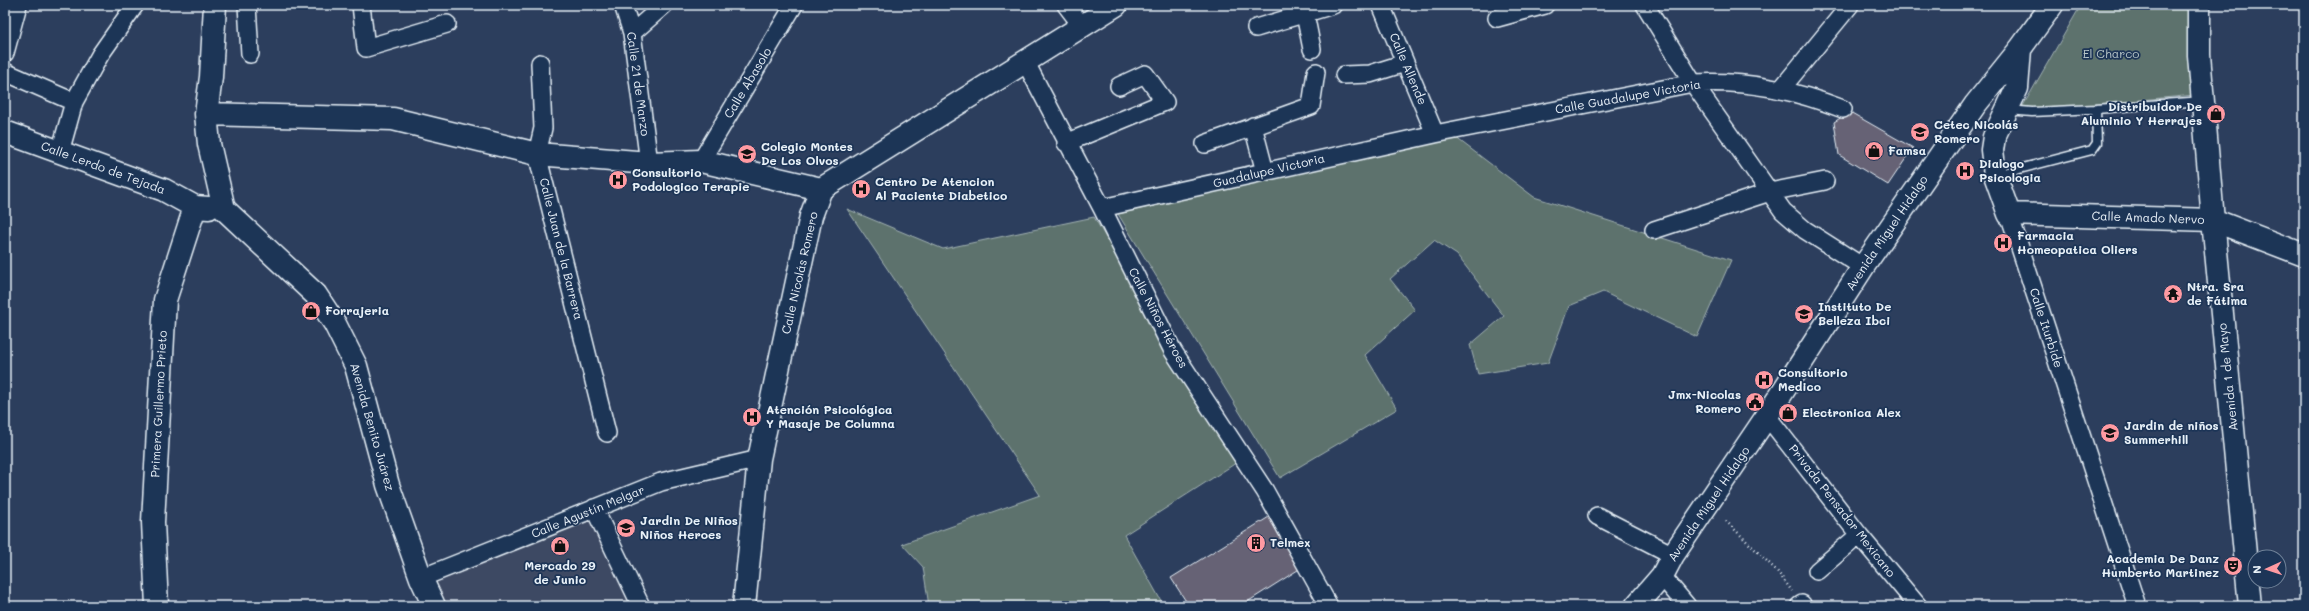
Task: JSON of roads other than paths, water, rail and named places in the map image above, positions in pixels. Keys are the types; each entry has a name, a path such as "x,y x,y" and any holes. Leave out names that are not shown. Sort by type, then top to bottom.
{"main road":[{"path":"215,5 211,77 206,114 209,144 224,209"},
{"path":"206,114 393,119 537,154 649,163 701,161 821,189 1026,63 1116,5"},
{"name":"Avenida Miguel Hidalgo","path":"1636,606 1662,576 1673,556 1767,416 1863,267 1974,105 2020,49 2052,5"},
{"name":"Avenida 1 de Mayo","path":"2199,5 2200,55 2213,220 2250,606"},
{"name":"Calle Iturbide","path":"2009,214 1995,175 1992,150 1994,137 2008,110 2020,75 2020,49"},
{"name":"Calle Lerdo de Tejada","path":"5,132 164,190 195,207 224,209"},
{"name":"Calle Nicolás Romero","path":"744,606 759,459 811,216 821,189"},
{"name":"Primera Guillermo Prieto","path":"157,606 153,522 165,300 195,207"},
{"name":"Avenida Benito Juárez","path":"224,209 316,295 335,324 356,366 388,485 421,578 434,606"},
{"name":"Calle Amado Nervo","path":"2009,214 2213,220 2304,255"}],"street":[{"path":"5,53 18,5"},
{"path":"60,152 74,102 100,55 135,5"},
{"path":"247,5 250,54"},
{"path":"361,5 366,48 447,24"},
{"name":"Calle 21 de Marzo","path":"623,5 632,33 649,163"},
{"path":"632,33 664,5"},
{"name":"Calle Abasolo","path":"701,161 794,5"},
{"path":"1066,5 1082,26"},
{"path":"1256,28 1333,5"},
{"name":"Calle Allende","path":"1380,5 1435,134"},
{"path":"1497,18 1545,5"},
{"path":"1782,88 1850,5"},
{"path":"1647,6 1693,83 1783,211 1806,230 1863,267"},
{"path":"1305,14 1312,49"},
{"name":"Calle Juan de la Barrera","path":"540,63 543,128 537,154 607,433"},
{"name":"Calle Niños Héroes","path":"1026,63 1066,143 1102,208 1173,351 1265,491 1329,606"},
{"path":"1344,75 1370,74 1405,63"},
{"path":"5,72 74,102"},
{"path":"1205,144 1311,106 1316,72"},
{"path":"1066,143 1165,102 1145,74 1119,86"},
{"name":"Calle Guadalupe Victoria","path":"1435,134 1693,83 1725,82 1782,88 1843,109"},
{"path":"1254,126 1265,172"},
{"name":"Guadalupe Victoria","path":"1102,208 1435,134"},
{"path":"1654,230 1770,192 1825,181"},
{"name":"Calle Iturbide","path":"2009,214 2137,606"},
{"name":"Privada Pensador Mexicano","path":"1767,416 1859,535 1918,606"},
{"name":"Calle Agustín Melgar","path":"421,578 661,482 759,459"},
{"path":"594,508 641,606"},
{"path":"1597,516 1673,556"},
{"path":"1817,571 1859,535"},
{"path":"1662,576 1687,606"}],"lane":[{"path":"2008,110 2032,112 2203,101"},
{"path":"1995,175 2092,150 2097,143 2096,109"}],"place":[{"name":"Distribuidor De Aluminio Y Herrajes","path":"2216,114"},
{"name":"Cetec Nicolás Romero","path":"1920,132"},
{"name":"Famsa","path":"1874,151"},
{"name":"Colegio Montes De Los Olvos","path":"747,154"},
{"name":"Dialogo Psicologia","path":"1965,171"},
{"name":"Consultorio Podologico Terapie","path":"618,180"},
{"name":"Centro De Atencion Al Paciente Diabetico","path":"861,189"},
{"name":"Farmacia Homeopatica Oliers","path":"2003,243"},
{"name":"Ntra. Sra de Fátima","path":"2173,294"},
{"name":"Forrajeria","path":"311,311"},
{"name":"Instituto De Belleza Ibci","path":"1804,314"},
{"name":"Consultorio Medico","path":"1764,380"},
{"name":"Jmx-Nicolas Romero","path":"1755,402"},
{"name":"Electronica Alex","path":"1788,413"},
{"name":"Atención Psicológica Y Masaje De Columna","path":"752,417"},
{"name":"Jardin de niños Summerhill","path":"2110,433"},
{"name":"Jardin De Niños Niños Heroes","path":"626,528"},
{"name":"Telmex","path":"1256,543"},
{"name":"Mercado 29 de Junio","path":"560,546"},
{"name":"Academia De Danz Humberto Martinez","path":"2233,566"}],"park label":[{"name":"El Charco","path":"2111,54"}]}
